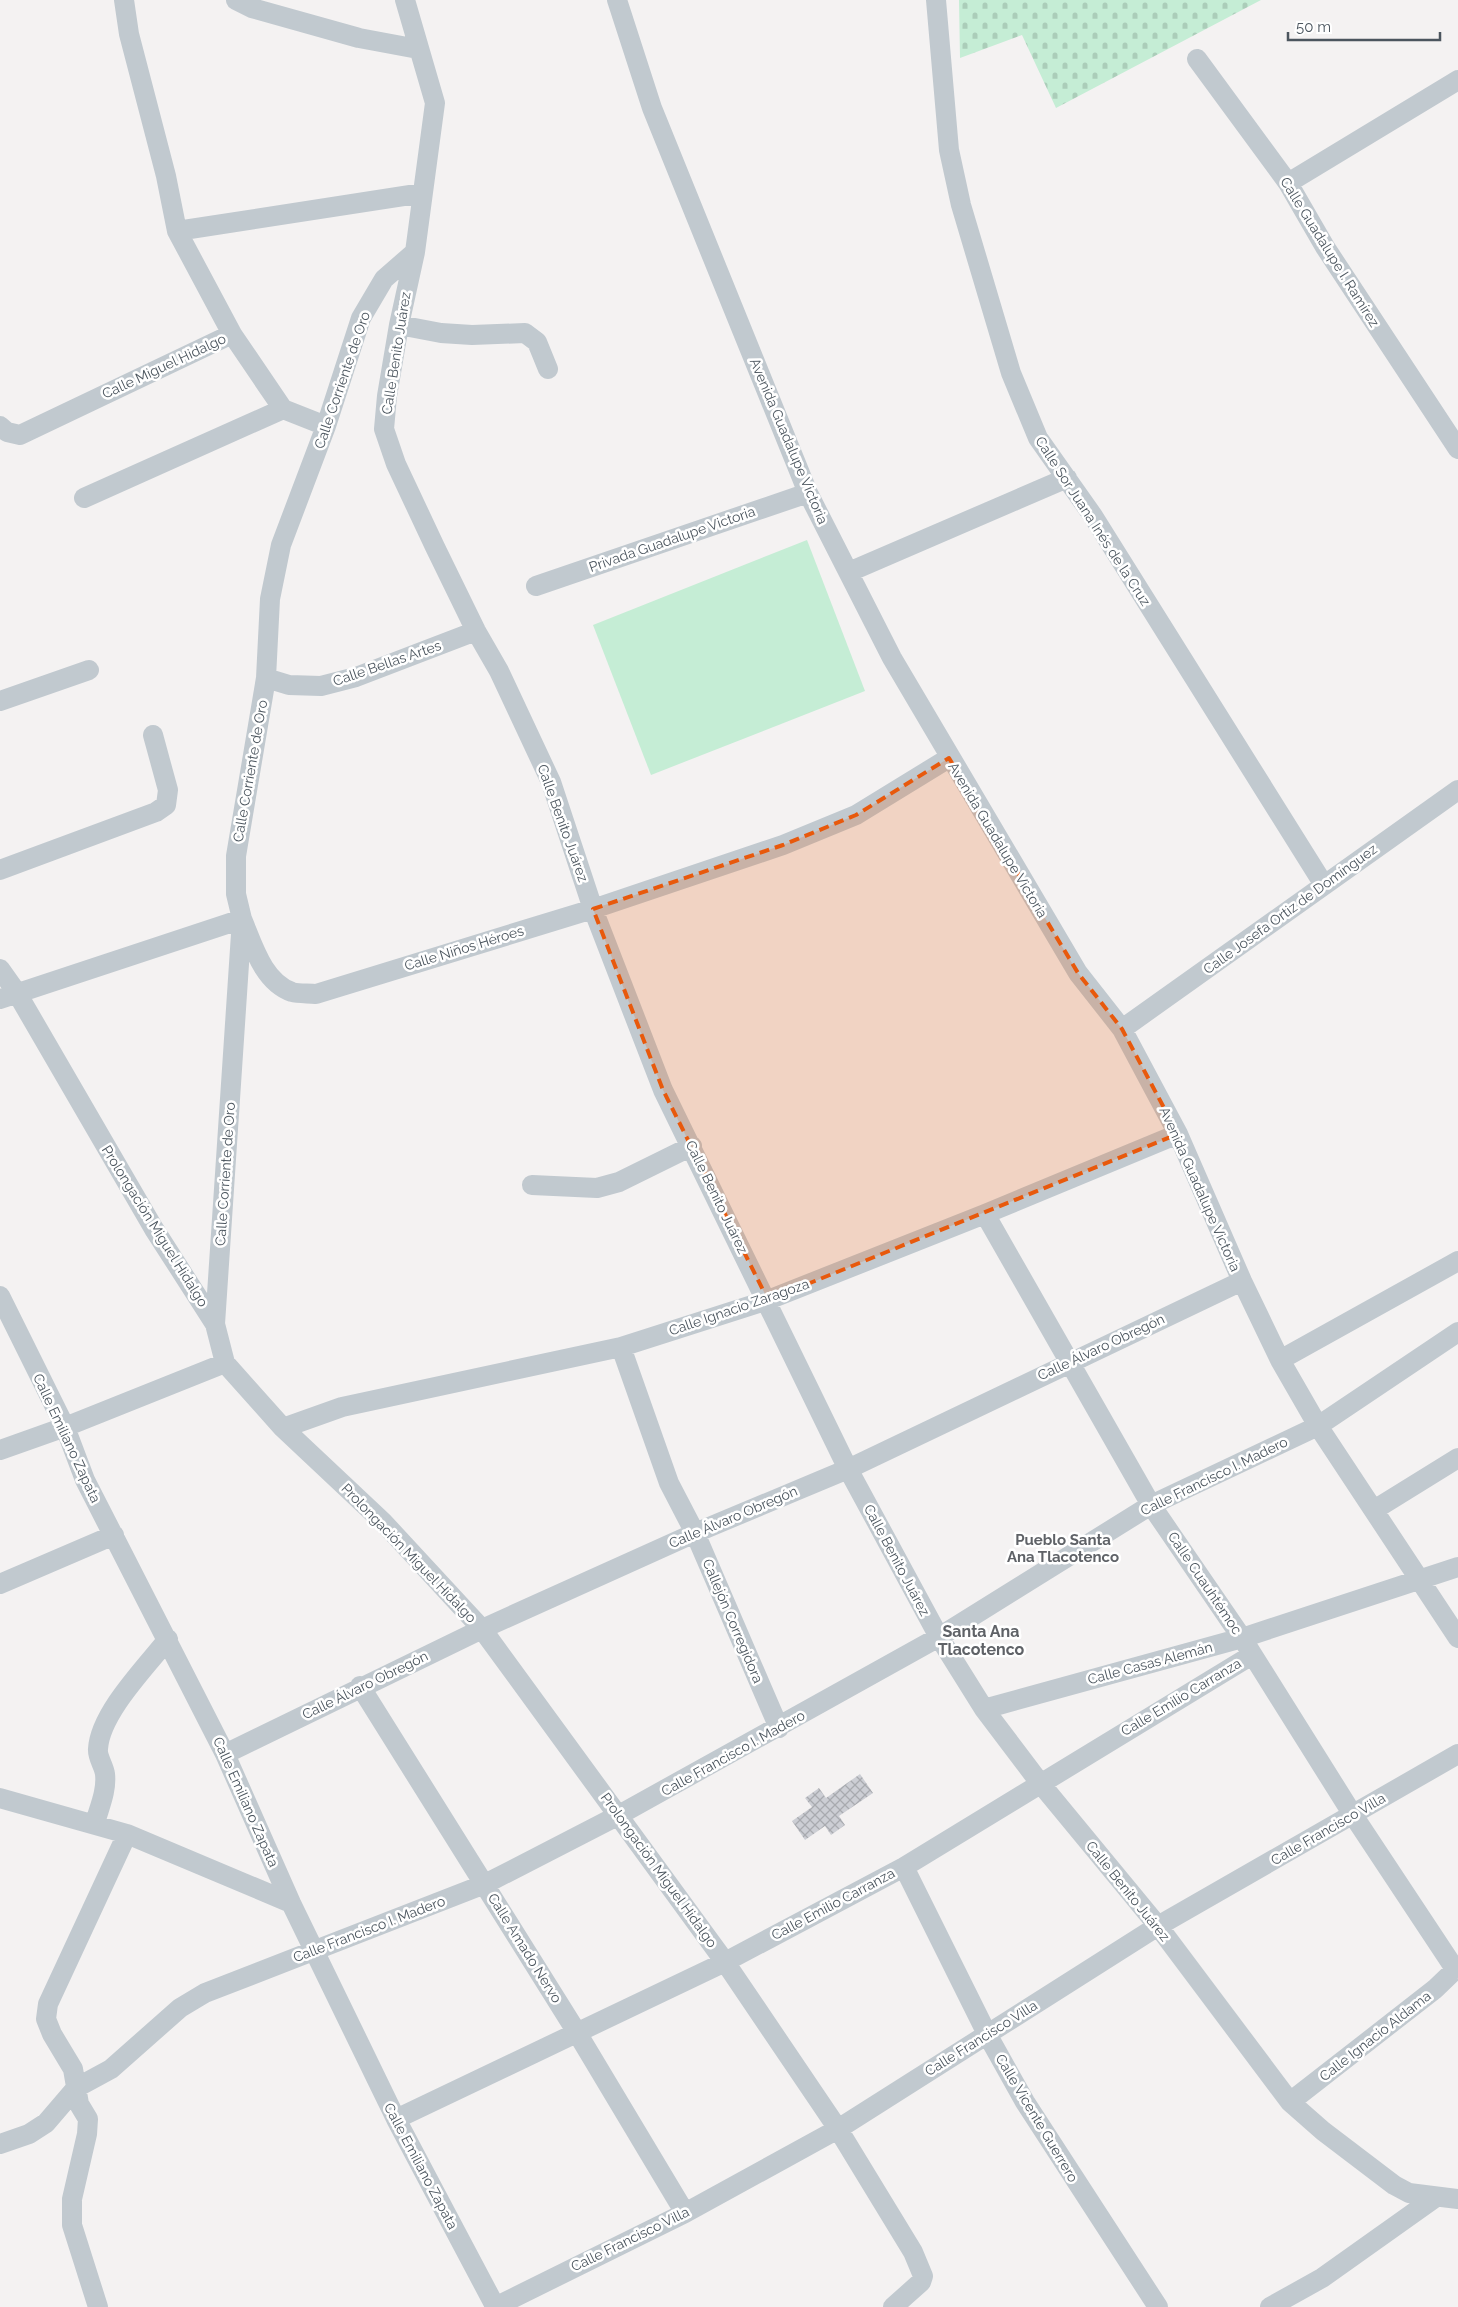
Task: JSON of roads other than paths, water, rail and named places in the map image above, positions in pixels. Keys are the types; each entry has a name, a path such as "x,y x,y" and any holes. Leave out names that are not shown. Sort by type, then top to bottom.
{"street":[{"path":"124,0 129,34 166,176 177,231 232,334"},
{"path":"236,0 252,8 359,38 418,49"},
{"name":"Calle Benito Juárez","path":"405,0 435,103 415,252 399,325 387,396 384,430 396,464 476,631 499,671 551,782 593,909 663,1090 768,1300 848,1469 939,1637 984,1709 1040,1783 1158,1926 1290,2102 1330,2137 1394,2185 1409,2193 1458,2199"},
{"name":"Avenida Guadalupe Victoria","path":"617,0 652,108 808,493 892,658 949,758 1078,973 1122,1029 1178,1134 1242,1281 1280,1360 1318,1426 1458,1638"},
{"name":"Calle Sor Juana Inés de la Cruz","path":"936,0 949,150 961,205 1011,373 1038,438 1068,478 1324,885"},
{"name":"Calle Guadalupe I. Ramírez","path":"1197,59 1288,183 1325,247 1458,449"},
{"path":"1288,183 1458,80"},
{"path":"177,231 423,194"},
{"name":"Calle Corriente de Oro","path":"215,1324 242,919 236,894 236,856 266,678 270,599 281,545 326,426 361,318 384,279 415,252"},
{"path":"399,325 441,333 464,335 525,333 537,342 548,369"},
{"name":"Calle Miguel Hidalgo","path":"0,426 7,432 20,435 232,334 283,409"},
{"path":"84,498 283,409 326,426"},
{"path":"849,572 1068,478"},
{"name":"Privada Guadalupe Victoria","path":"536,586 808,493"},
{"name":"Calle Bellas Artes","path":"266,678 289,685 321,686 356,677 476,631"},
{"path":"0,701 89,670"},
{"path":"0,870 156,812 166,805 168,790 153,735"},
{"name":"Calle Niños Héroes","path":"242,919 259,959 272,979 292,992 316,994 593,909 783,845 847,818 949,758"},
{"name":"Calle Josefa Ortiz de Domínguez","path":"1122,1029 1458,790"},
{"path":"8,996 242,919"},
{"name":"Prolongación Miguel Hidalgo","path":"0,969 8,996 215,1324 225,1363 283,1428 383,1522 482,1629 725,1962 838,2129 913,2252 923,2276 921,2282 893,2307"},
{"name":"Calle Ignacio Zaragoza","path":"283,1428 342,1408 621,1347 768,1300 985,1214 1178,1134"},
{"path":"532,1186 597,1188 619,1182 692,1146"},
{"name":"Calle Cuauhtémoc","path":"985,1214 1068,1363 1151,1504 1247,1646 1353,1815 1457,1968"},
{"path":"1280,1360 1458,1261"},
{"name":"Calle Álvaro Obregón","path":"225,1754 360,1686 482,1629 695,1533 848,1469 1242,1281"},
{"name":"Calle Emiliano Zapata","path":"0,1296 64,1427 85,1480 168,1639 225,1754 291,1903 396,2119 495,2307"},
{"name":"Calle Francisco I. Madero","path":"0,2144 29,2134 46,2123 76,2088 111,2069 180,2008 197,1998 485,1884 619,1815 780,1728 939,1637 1151,1504 1318,1426 1458,1332"},
{"name":"Callejón Corregidora","path":"621,1347 669,1482 695,1533 780,1728"},
{"path":"0,1450 64,1427 225,1363"},
{"path":"1374,1510 1458,1458"},
{"path":"0,1584 114,1535"},
{"name":"Calle Casas Alemán","path":"984,1709 1247,1646 1458,1567"},
{"path":"95,1824 104,1794 105,1775 98,1750 102,1730 114,1709 168,1639"},
{"name":"Calle Emilio Carranza","path":"396,2119 576,2031 725,1962 904,1867 1040,1783 1247,1646"},
{"name":"Calle Amado Nervo","path":"360,1686 576,2031 685,2213"},
{"name":"Calle Francisco Villa","path":"495,2307 685,2213 838,2129 1158,1926 1458,1754"},
{"path":"0,1798 127,1834 291,1903"},
{"path":"98,2307 72,2225 72,2199 87,2134 88,2119 78,2104 73,2069 52,2034 46,2019 48,2004 127,1834"},
{"name":"Calle Vicente Guerrero","path":"904,1867 987,2034 1025,2102 1158,2307"},
{"name":"Calle Ignacio Aldama","path":"1290,2102 1435,1989 1457,1968"},
{"path":"1270,2307 1322,2278 1436,2197"}],"district":[{"name":"Pueblo Santa Ana Tlacotenco","path":"1063,1548"},
{"name":"Santa Ana Tlacotenco","path":"981,1640"}]}
